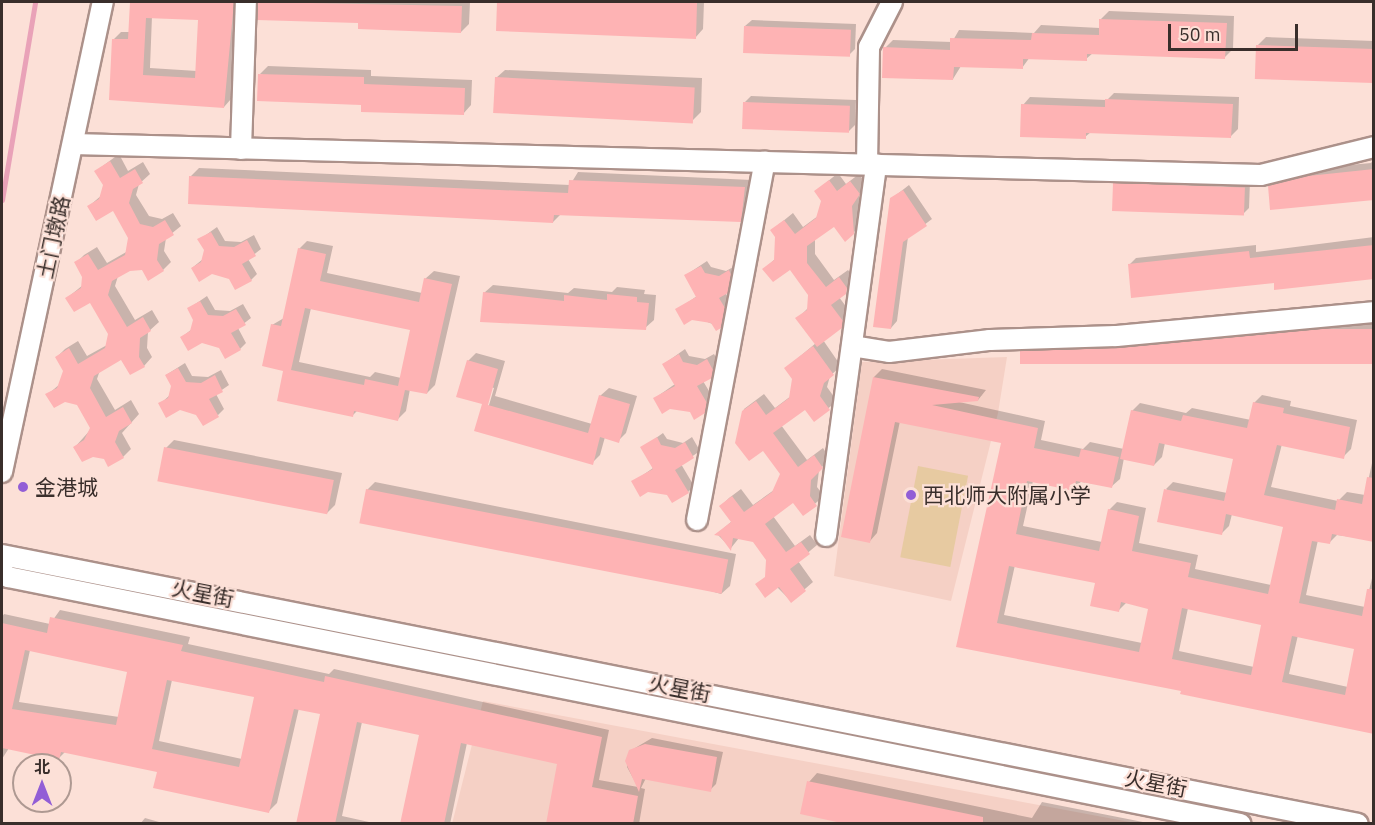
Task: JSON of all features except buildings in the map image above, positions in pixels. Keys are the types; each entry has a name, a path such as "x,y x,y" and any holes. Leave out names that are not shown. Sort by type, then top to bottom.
{"street":[{"name":"土门墩路","path":"2,472 4,450 103,2"},
{"path":"241,148 246,2"},
{"path":"826,536 852,346 872,164 869,47 892,2"},
{"path":"73,144 1261,175 1374,147"},
{"path":"697,520 765,161"},
{"path":"852,346 889,352 990,340 1116,336 1374,312"},
{"name":"火星街","path":"2,555 1358,824"},
{"name":"火星街","path":"2,572 19,580 1241,824"}],"shaded area":[{"name":"西北师大附属小学","path":"1007,357 998,413 951,601 834,576 862,362"},
{"path":"918,466 968,476 950,567 900,557"},
{"path":"483,701 1135,823 452,824"}],"waterway":[{"path":"2,200 35,2"}],"place":[{"name":"金港城","path":"23,487"},
{"name":"西北师大附属小学","path":"911,495"}]}
